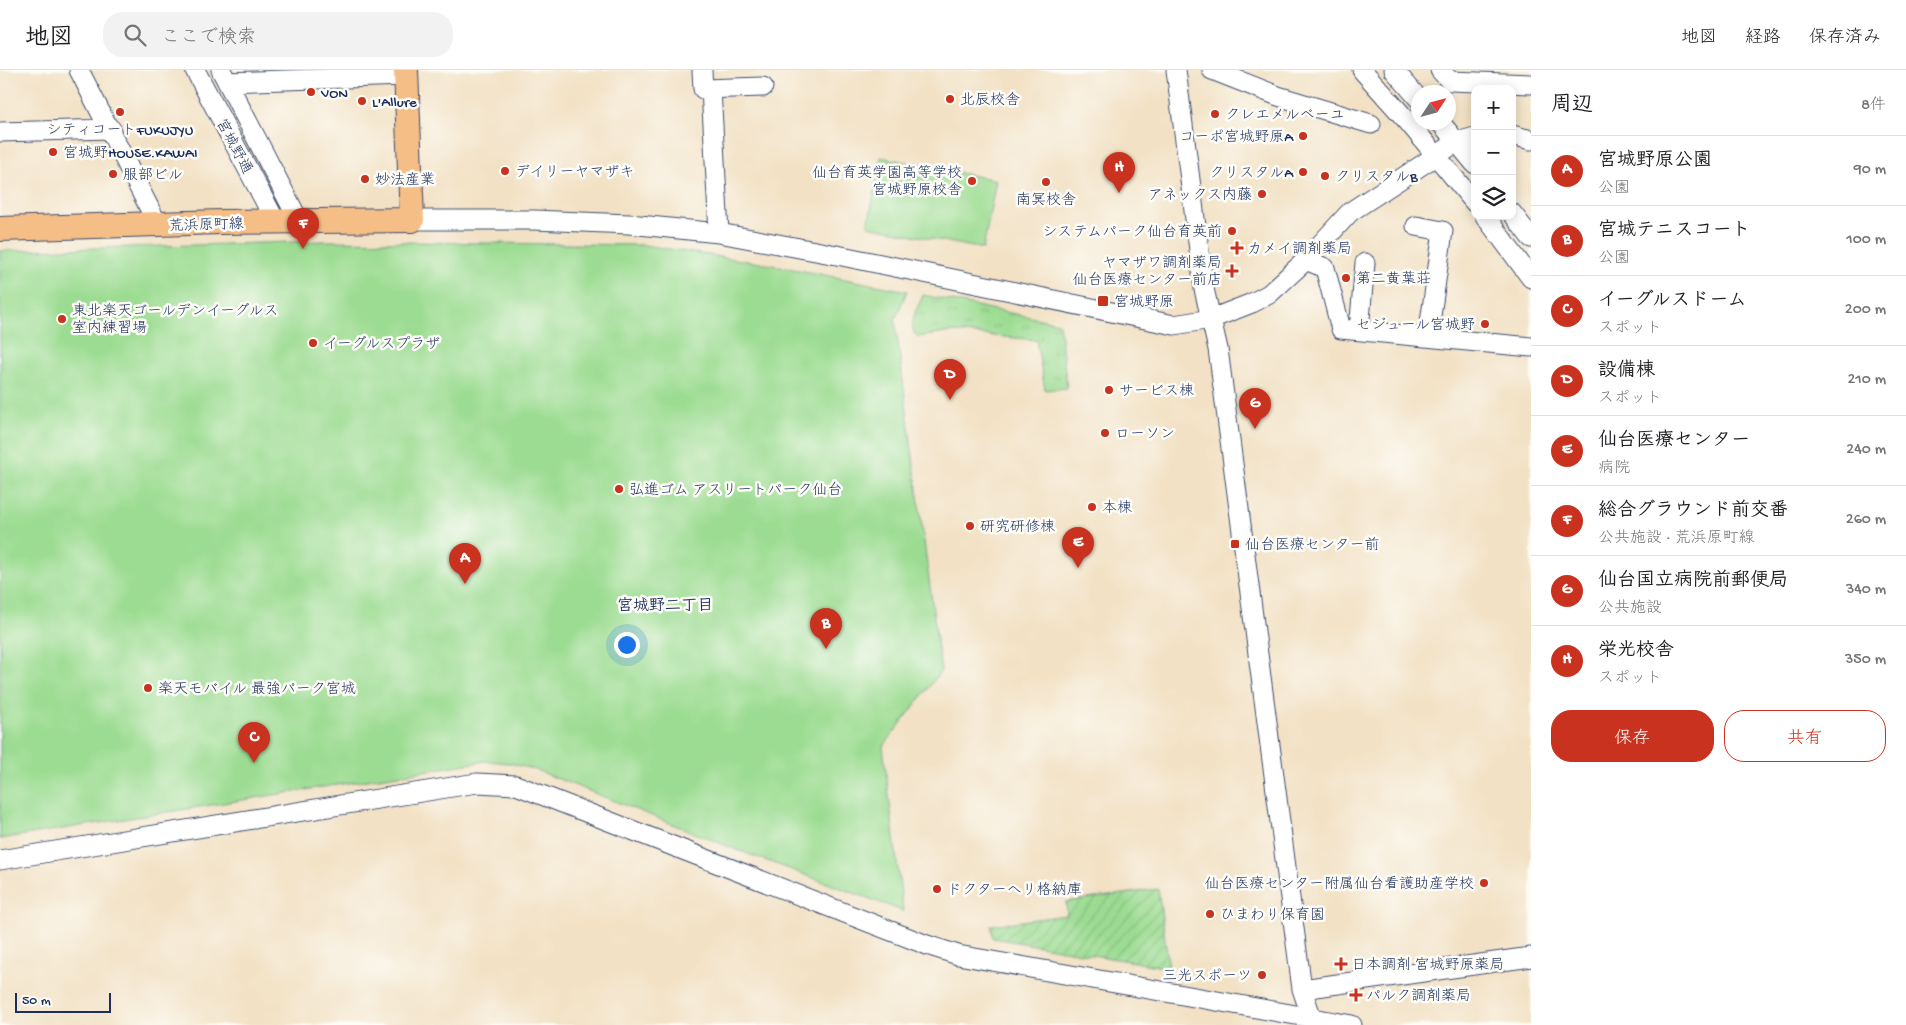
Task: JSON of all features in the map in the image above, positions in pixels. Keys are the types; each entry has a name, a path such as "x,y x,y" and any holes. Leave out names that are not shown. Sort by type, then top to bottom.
{"main road":[{"path":"406,73 412,220"},
{"name":"荒浜原町線","path":"0,229 412,220"}],"street":[{"path":"79,70 111,129 158,225"},
{"name":"宮城野通","path":"195,70 276,222"},
{"path":"702,70 703,89 763,87"},
{"path":"1176,70 1204,289 1218,349 1302,989 1312,1022"},
{"path":"1212,70 1278,96 1372,124"},
{"path":"1362,70 1471,198"},
{"path":"1394,70 1411,90"},
{"path":"1440,70 1450,81 1531,84"},
{"path":"224,76 406,73"},
{"name":"宮城野通","path":"224,76 299,221"},
{"path":"711,89 719,233"},
{"path":"0,132 111,129"},
{"path":"1452,130 1466,140 1471,153"},
{"path":"1516,136 1531,140"},
{"path":"412,220 534,220 630,224 719,233 852,258 1174,325 1211,319 1252,303 1268,294 1306,260 1350,212 1437,156 1466,140"},
{"path":"1516,218 1531,238"},
{"path":"1488,220 1531,278"},
{"path":"1416,226 1443,231 1428,337"},
{"path":"1306,260 1325,268 1341,329 1531,347"},
{"path":"1359,330 1365,263"},
{"path":"0,860 477,782 495,782 516,785 927,945 958,955 1312,1022 1352,1025"},
{"path":"1302,989 1531,957"}],"green space":[{"path":"881,157 996,180 983,249 868,226"},
{"path":"325,241 644,245 773,265 907,291 895,320 941,671 883,747 903,911 740,851 536,770 509,763 485,761 0,839 0,251"},
{"path":"923,295 1059,323 1067,388 1045,390 1036,340 952,332 918,337 914,333 913,322"},
{"path":"1158,889 1169,968 993,938 991,925 1067,915 1066,902"}],"place":[{"name":"VON","path":"311,92"},
{"name":"北辰校舎","path":"950,99"},
{"name":"L'Allure","path":"362,101"},
{"name":"シティコートFUKUJYU","path":"120,112"},
{"name":"クレエメルベーユ","path":"1215,114"},
{"name":"コーポ宮城野原A","path":"1303,136"},
{"name":"宮城野HOUSE.KAWAI","path":"53,152"},
{"name":"デイリーヤマザキ","path":"505,171"},
{"name":"クリスタルA","path":"1303,172"},
{"name":"服部ビル","path":"113,174"},
{"name":"クリスタルB","path":"1325,176"},
{"name":"妙法産業","path":"365,179"},
{"name":"仙台育英学園高等学校 宮城野原校舎","path":"972,181"},
{"name":"南冥校舎","path":"1046,182"},
{"name":"栄光校舎","path":"1119,193"},
{"name":"アネックス内藤","path":"1262,194"},
{"name":"システムパーク仙台育英前","path":"1232,231"},
{"name":"カメイ調剤薬局","path":"1237,248"},
{"name":"総合グラウンド前交番","path":"303,249"},
{"name":"ヤマザワ調剤薬局 仙台医療センター前店","path":"1232,271"},
{"name":"第二黄葉荘","path":"1346,278"},
{"name":"宮城野原","path":"1103,301"},
{"name":"東北楽天ゴールデンイーグルス 室内練習場","path":"62,319"},
{"name":"セジュール宮城野","path":"1485,324"},
{"name":"イーグルスプラザ","path":"313,343"},
{"name":"サービス棟","path":"1109,390"},
{"name":"設備棟","path":"950,400"},
{"name":"仙台国立病院前郵便局","path":"1255,429"},
{"name":"ローソン","path":"1105,433"},
{"name":"弘進ゴム アスリートパーク仙台","path":"619,489"},
{"name":"本棟","path":"1092,507"},
{"name":"研究研修棟","path":"970,526"},
{"name":"仙台医療センター前","path":"1235,544"},
{"name":"仙台医療センター","path":"1078,568"},
{"name":"宮城野原公園","path":"465,584"},
{"name":"宮城テニスコート","path":"826,649"},
{"name":"楽天モバイル 最強パーク宮城","path":"148,688"},
{"name":"イーグルスドーム","path":"254,763"},
{"name":"仙台医療センター附属仙台看護助産学校","path":"1484,883"},
{"name":"ドクターヘリ格納庫","path":"937,889"},
{"name":"ひまわり保育園","path":"1210,914"},
{"name":"日本調剤 宮城野原薬局","path":"1341,964"},
{"name":"三光スポーツ","path":"1262,975"},
{"name":"パルク調剤薬局","path":"1356,995"}],"district":[{"name":"宮城野二丁目","path":"665,604"}]}
